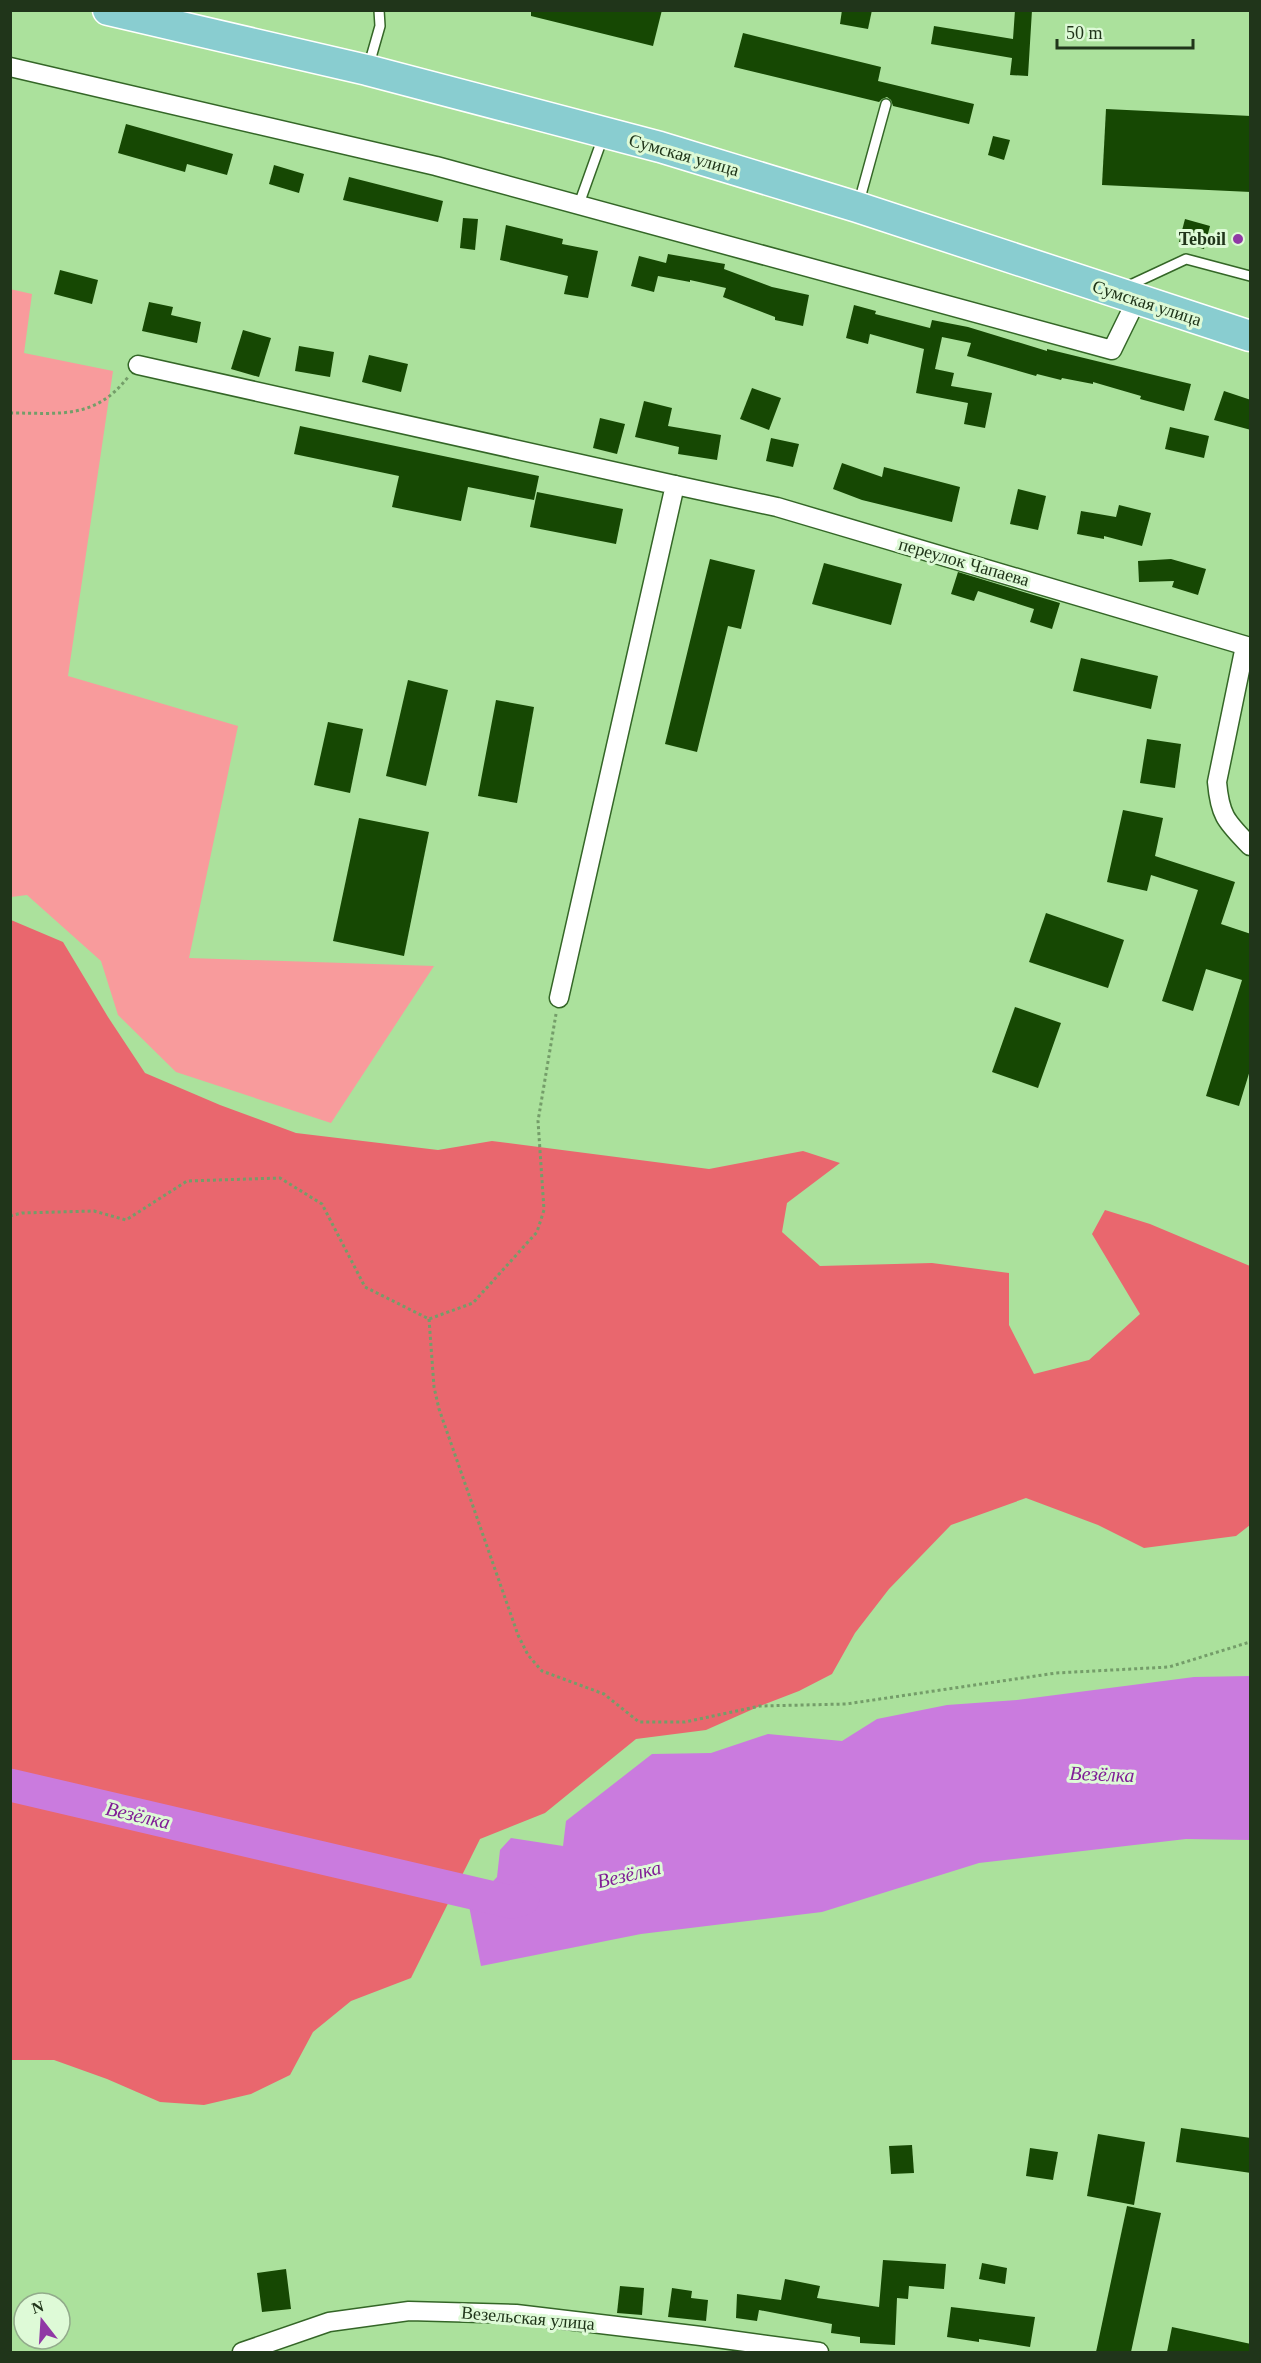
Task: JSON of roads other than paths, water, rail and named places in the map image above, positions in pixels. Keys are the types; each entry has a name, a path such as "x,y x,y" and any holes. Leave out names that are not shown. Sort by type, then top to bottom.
{"main road":[{"name":"Сумская улица","path":"108,10 367,70 604,132 857,207 1251,336"}],"street":[{"path":"10,67 436,166 1112,350 1126,296"},
{"name":"переулок Чапаева","path":"138,365 777,507 1248,646"},
{"path":"559,998 675,485"},
{"path":"1248,646 1217,782 1219,803 1226,821 1251,846"},
{"name":"Везельская улица","path":"242,2352 329,2322 409,2311 516,2314 819,2352"}],"lane":[{"path":"367,70 380,26 379,10"},
{"path":"857,207 886,104"},
{"path":"579,204 604,132"},
{"path":"1126,296 1186,259 1251,276"}],"water":[{"path":"1250,1676 1250,1840 1186,1839 979,1863 822,1912 641,1934 481,1966 469,1906 497,1877 500,1850 511,1838 563,1846 566,1821 652,1754 711,1753 768,1734 842,1741 877,1719 947,1705 1017,1700 1194,1677"}],"waterway":[{"name":"Везёлка","path":"10,1785 511,1902 523,1899"}],"place":[{"name":"Teboil","path":"1238,239"}]}
